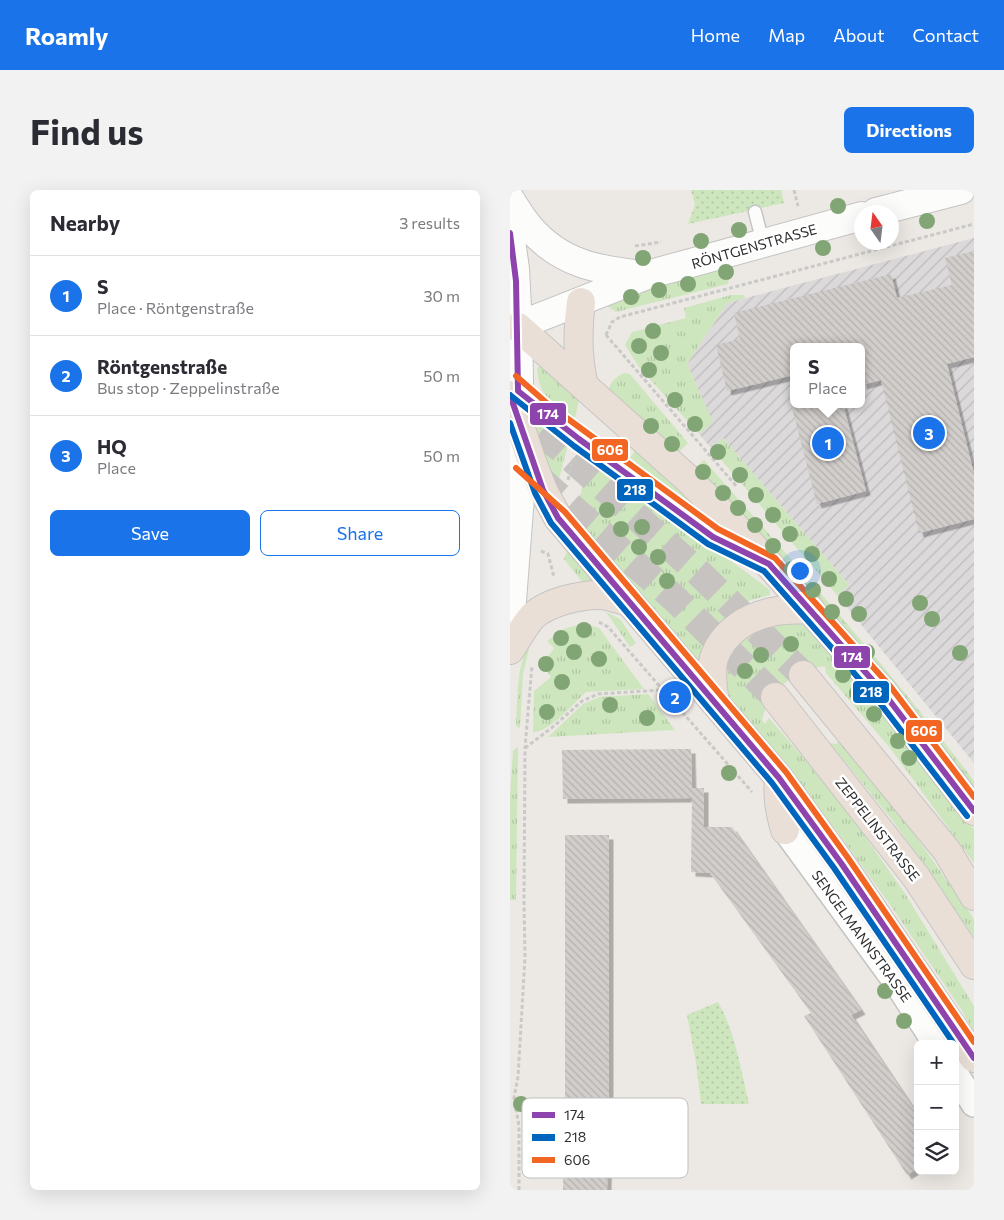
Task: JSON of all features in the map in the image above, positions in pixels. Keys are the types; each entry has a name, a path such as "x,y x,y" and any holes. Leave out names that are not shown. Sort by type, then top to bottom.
{"highway":[{"path":"581,302 577,341 578,363 584,386"},
{"path":"514,328 584,386 688,479 731,522 883,692 974,811"},
{"path":"513,389 519,420 531,459 543,490 558,518 779,778 841,863 974,1058"},
{"path":"521,655 533,617 547,608 584,596 604,596 629,602"},
{"path":"715,704 712,685 714,658 726,637 748,619 773,611 810,609"},
{"path":"803,675 947,851 974,896"},
{"name":"ZEPPELINSTRASSE","path":"775,697 916,878 974,965"},
{"path":"779,778 780,811 785,830"}],"street":[{"path":"899,206 961,190"},
{"name":"RÖNTGENSTRASSE","path":"510,199 528,227 544,243 561,255 579,263 609,271 648,275"},
{"name":"RÖNTGENSTRASSE","path":"514,328 648,275 854,218"},
{"path":"510,233 515,269 513,389"},
{"path":"510,626 519,420"},
{"name":"SENGELMANNSTRASSE","path":"785,830 898,985 933,1040"},
{"path":"959,1079 974,1104"}],"lane":[{"path":"755,212 763,243"},
{"path":"513,389 713,537 769,564"},
{"path":"515,480 558,518"}],"path":[{"path":"606,335 612,322 620,317 974,224"},
{"path":"566,487 575,454"},
{"path":"536,550 548,554 555,578"},
{"path":"594,620 608,627 753,793"},
{"path":"520,1190 519,1126 514,1098 518,1078 525,957 525,748 530,675 521,655"},
{"path":"525,748 582,701 598,694 662,690"}],"shaded area":[{"path":"974,238 974,763 837,595 849,585 724,439 711,448 699,434 712,421 687,364 727,303"}],"green space":[{"path":"691,190 781,190 784,203 688,224 695,205"},
{"path":"731,267 728,284 616,312 607,306 611,302 641,292"},
{"path":"731,295 744,295 745,298 727,303 687,364 713,422 699,434 639,367 625,345 632,332 686,318 684,308"},
{"path":"541,365 579,401 573,426 559,414 544,394 540,386 537,368"},
{"path":"624,373 630,374 688,443 677,454 608,393 613,381"},
{"path":"540,421 569,440 558,484 544,462 538,446 537,429"},
{"path":"723,438 849,585 837,595 711,448"},
{"path":"636,449 714,521 713,526 708,526 672,499 676,493 630,458"},
{"path":"590,456 770,590 770,595 751,600 730,612 712,631 698,667 602,558 575,516"},
{"path":"704,460 909,698 974,781 974,794 695,468"},
{"path":"567,551 593,581 584,584 564,559"},
{"path":"606,612 620,619 636,643 630,647"},
{"path":"791,619 815,631 845,662 974,829 974,863 890,748 826,673 825,666 814,668 794,677 785,683 771,699 762,720 765,724 769,718 801,755 852,818 904,892 974,1006 974,1032 961,1009 891,906 836,830 730,705 722,680 724,659 749,628"},
{"path":"577,625 590,625 599,628 644,689 586,692 554,723 533,732 534,691 551,677 541,663 554,648 547,641 564,629"},
{"path":"529,644 523,674 520,728 516,726 518,684 522,663"},
{"path":"648,694 675,730 548,737 583,704 599,697"},
{"path":"839,737 902,817 970,913 974,920 974,937 893,821 830,743 837,744"},
{"path":"518,747 516,900 510,900 510,796 513,751"},
{"path":"718,1002 733,1038 749,1104 701,1104 696,1062 687,1015"}],"building":[{"path":"974,251 974,357 947,364 974,474 974,519 919,533 881,380 865,384 865,343 790,343 790,376 727,391 716,345 740,339 734,313 891,274 897,298 952,285 945,258"},
{"path":"792,408 844,408 866,491 817,504"},
{"path":"691,749 692,788 704,788 704,827 732,827 861,1010 851,1015 914,1109 914,1171 907,1175 804,1016 811,1013 710,873 691,872 692,798 563,799 562,750"},
{"path":"565,835 609,835 609,1098 565,1098"},
{"path":"563,1178 607,1178 607,1190 563,1190"}],"tunnel":[{"path":"510,403 699,573 803,675"},
{"path":"538,478 675,599 775,697"}],"transit line":[{"name":"174","path":"510,233 516,281 518,391 579,439 713,537 769,564 883,692 974,811"},
{"name":"606","path":"516,376 549,405 718,529 775,558 890,686 974,797"},
{"name":"174","path":"510,395 543,490 558,518 779,778 841,863 974,1058"},
{"name":"218","path":"510,395 574,446 708,544 764,571 876,698 967,816"},
{"name":"218","path":"510,423 535,493 551,523 772,783 834,868 951,1040"},
{"name":"606","path":"516,468 565,512 786,772 848,858 974,1042"}],"place":[{"name":"HQ","path":"929,433"},
{"name":"S","path":"828,443"},
{"name":"Röntgenstraße","path":"675,697"}]}
